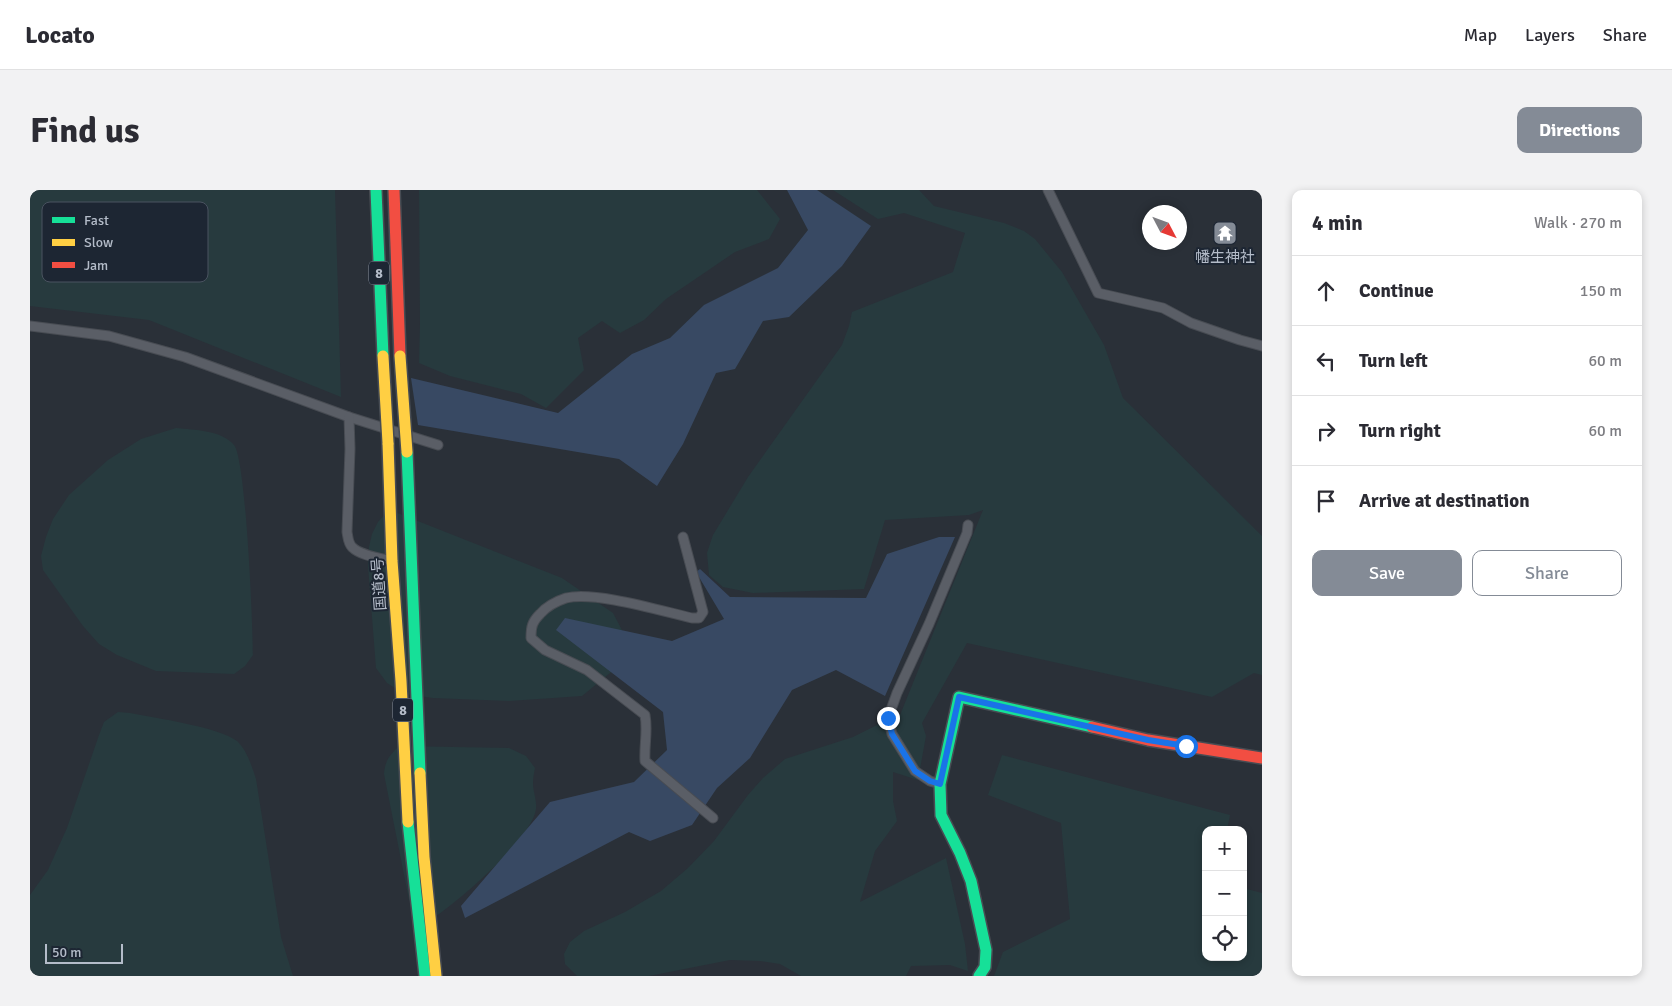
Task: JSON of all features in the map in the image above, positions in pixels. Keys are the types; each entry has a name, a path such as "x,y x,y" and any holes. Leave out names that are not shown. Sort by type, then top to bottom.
{"main road":[{"name":"国道8号","path":"376,190 392,561 411,864 425,976"},
{"name":"8","path":"394,190 424,857 436,976"},
{"path":"979,976 985,967 986,950 971,881 941,815 940,784 959,697 1148,740 1262,758"},
{"path":"424,857 447,976"},
{"path":"411,864 413,967"}],"street":[{"path":"1048,190 1098,293 1163,308 1191,323 1262,346"},
{"path":"30,326 108,336 157,349 438,446"},
{"path":"349,416 348,542 352,548 358,551 392,561"},
{"path":"940,784 930,781 915,771 892,734 888,718 897,693 929,624 963,542 968,525"},
{"path":"683,537 703,612 699,618 604,598 566,598 545,608 533,622 531,629 532,638 544,650 587,670 645,715 647,727 644,747 645,761 710,815"}],"green space":[{"path":"30,190 335,190 341,397 149,320 30,306"},
{"path":"419,190 757,190 780,219 769,239 735,252 666,299 644,320 620,333 602,321 578,338 584,370 546,408 521,394 450,376 419,363"},
{"path":"833,190 919,190 934,206 1004,223 1024,231 1035,239 1062,272 1104,345 1123,398 1262,536 1262,675 1254,673 1212,697 967,643 922,723 926,736 918,780 893,772 893,801 897,821 875,851 860,902 946,858 965,944 968,971 950,965 911,966 906,976 801,976 780,964 730,960 649,976 577,976 565,964 564,954 570,942 584,931 625,912 661,891 688,868 714,841 748,795 763,778 785,759 853,737 881,723 896,725 983,510 969,515 885,520 864,589 753,593 723,587 709,575 707,553 713,535 748,477 842,345 852,312 953,272 965,233 904,213 878,219"},
{"path":"176,428 199,430 222,436 234,445 238,457 248,545 253,655 245,666 234,674 156,671 117,655 99,644 83,626 43,570 41,556 46,537 53,519 69,495 108,460 141,439"},
{"path":"395,512 562,578 613,613 624,634 621,664 582,696 509,701 433,698 404,694 387,683 376,668 368,566 369,547 372,534 378,522 386,513"},
{"path":"118,712 170,720 216,731 237,741 244,749 256,779 281,937 293,976 30,976 30,895 48,870 67,828 104,722"},
{"path":"399,746 509,748 526,756 535,768 533,783 536,809 531,822 521,837 491,870 456,901 429,921 409,900 384,774 388,758"},
{"path":"1002,755 1230,815 1228,826 1202,826 1202,961 1247,961 1247,889 1262,893 1262,976 994,976 1003,952 1070,919 1061,823 988,795"}],"water":[{"path":"787,190 817,190 871,226 842,266 789,317 763,321 735,369 716,373 683,444 657,486 619,459 418,425 411,378 558,413 632,354 670,338 704,305 778,268 808,230"},
{"path":"939,537 955,537 885,696 836,670 792,690 750,758 717,788 692,825 650,841 629,832 465,918 461,906 550,802 634,782 667,750 663,712 556,630 565,618 672,641 724,619 696,572 700,569 730,597 866,598 887,554"}],"traffic: fast":[{"path":"376,190 383,356"},
{"path":"407,452 420,773"},
{"path":"979,976 985,967 986,950 971,881 960,853 941,815 940,784 959,697 1092,727"},
{"path":"408,822 425,976"}],"traffic: slow":[{"path":"383,356 388,443"},
{"path":"400,356 407,452"},
{"path":"388,443 392,561 401,681 408,822"},
{"path":"420,773 424,857 436,976"}],"traffic: jam":[{"path":"394,190 400,356"},
{"path":"1092,727 1148,740 1262,758"}],"place":[{"name":"幡生神社","path":"1225,233"}],"route":[{"path":"888,718 892,734 915,771 930,781 940,784 959,697 1148,740 1186,746"}]}
